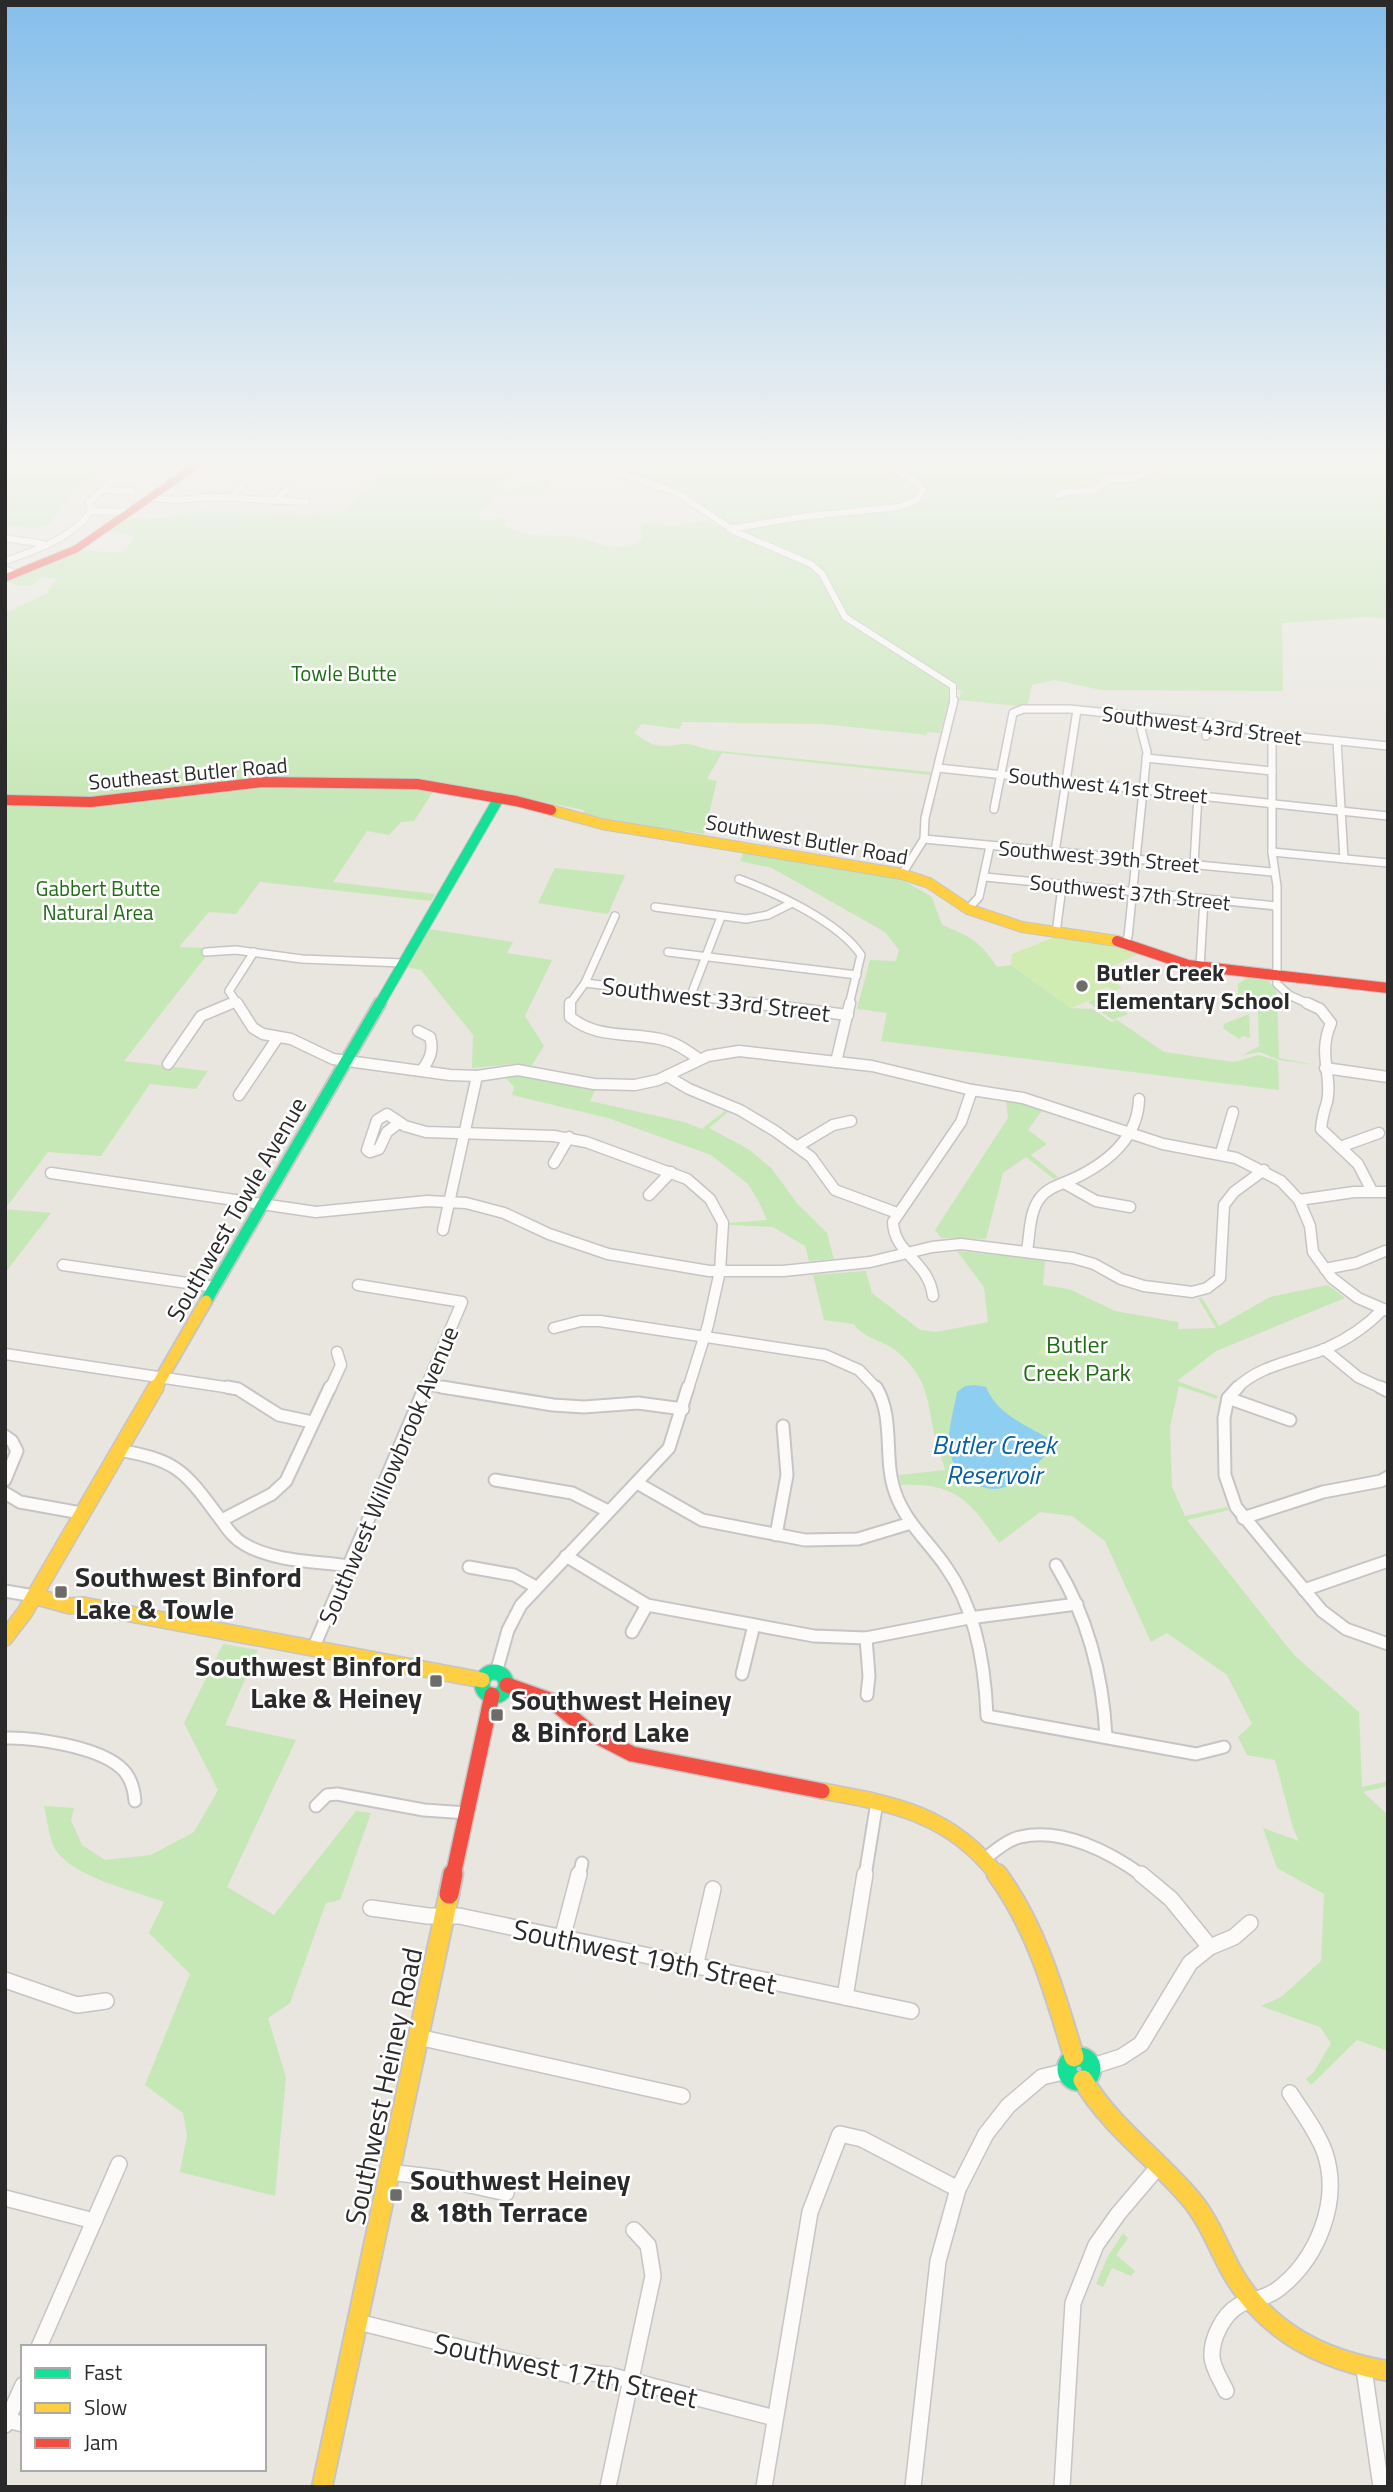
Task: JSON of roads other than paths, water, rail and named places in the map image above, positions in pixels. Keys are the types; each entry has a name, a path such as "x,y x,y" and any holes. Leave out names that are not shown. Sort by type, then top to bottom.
{"main road":[{"name":"Southeast Butler Road","path":"5,800 91,802 239,784 379,782 442,787 499,798"},
{"name":"Southwest Butler Road","path":"499,798 610,825 902,874 929,883 968,909 1022,927 1125,942 1181,963 1388,988"},
{"name":"Southwest Towle Avenue","path":"5,1638 34,1597 499,798"},
{"path":"34,1597 70,1606 83,1605 482,1681"},
{"path":"496,1673 505,1677 507,1685 502,1692 492,1695 483,1690 482,1681 488,1674 496,1673"},
{"path":"507,1685 552,1700 591,1733 632,1754 912,1810 970,1842 987,1857 1011,1887 1024,1911 1074,2079 1083,2080 1090,2075 1090,2067 1084,2059 1070,2064"},
{"name":"Southwest Heiney Road","path":"322,2487 492,1695"},
{"path":"1083,2080 1103,2113 1200,2212 1239,2284 1276,2326 1301,2345 1328,2359 1364,2370 1388,2371"}],"street":[{"path":"823,577 833,600 845,617 951,684 954,698 924,836 902,874"},
{"name":"Southwest 43rd Street","path":"1000,774 1013,713 1017,710 1077,710 1142,716 1272,734 1388,746"},
{"path":"1055,852 1077,710"},
{"path":"1125,942 1128,937 1147,746 1141,729 1142,716"},
{"path":"1206,723 1206,736"},
{"path":"1272,734 1275,803 1272,852 1273,872 1277,881 1276,976 1281,990 1319,1007 1331,1023 1324,1039 1326,1092 1321,1129 1366,1176 1372,1191"},
{"path":"1337,741 1344,859"},
{"path":"1146,758 1272,771"},
{"name":"Southwest 41st Street","path":"937,768 1388,814"},
{"path":"994,809 1000,774"},
{"path":"1194,864 1198,795"},
{"name":"Southwest 39th Street","path":"924,836 990,846 1273,872"},
{"path":"968,909 979,897 990,846"},
{"path":"1272,852 1388,863"},
{"name":"Southwest 37th Street","path":"985,877 1062,887 1276,906"},
{"path":"739,879 758,885 856,945 861,955 836,1062"},
{"path":"1056,933 1062,887"},
{"path":"1200,967 1204,900"},
{"path":"655,907 721,917 759,917 790,904"},
{"path":"615,916 585,983 569,1005 570,1017 581,1027 671,1042 699,1059"},
{"path":"691,995 721,917"},
{"path":"206,952 254,952 302,960 402,963"},
{"path":"254,952 230,986 229,995 257,1031 303,1044 327,1057 477,1076 518,1070 618,1086 651,1082 699,1059 739,1051 836,1062 890,1070 972,1090 1034,1100 1163,1144 1220,1153 1264,1170 1281,1181 1299,1200 1310,1226 1313,1252 1325,1269 1354,1295 1385,1310 1366,1329 1249,1379 1228,1398 1225,1413 1226,1487 1244,1518 1322,1611 1346,1629 1388,1644"},
{"path":"668,952 857,975"},
{"name":"Southwest 33rd Street","path":"585,983 848,1014"},
{"path":"168,1064 201,1016 234,1002"},
{"path":"418,1031 430,1037 433,1046 432,1056 422,1070"},
{"path":"239,1095 278,1037"},
{"path":"1325,1068 1388,1077"},
{"path":"443,1230 477,1076"},
{"path":"667,1076 740,1110 798,1146 816,1163 835,1190 897,1213"},
{"path":"933,1296 930,1279 899,1243 892,1228 897,1213 961,1122 972,1090"},
{"path":"1027,1251 1039,1199 1052,1188 1101,1164 1114,1154 1139,1118 1139,1098"},
{"path":"1220,1153 1233,1112"},
{"path":"798,1146 833,1125 851,1121"},
{"path":"399,1123 426,1132 569,1137 671,1172 700,1188 718,1210 724,1236 720,1271 704,1338 669,1448 536,1587 511,1622 496,1673"},
{"path":"1340,1147 1379,1133"},
{"path":"554,1163 569,1137"},
{"path":"51,1173 332,1212 449,1201 494,1209 549,1234 608,1254 680,1267 720,1271 783,1271 870,1262 961,1244 1085,1261 1133,1284 1184,1291 1207,1288 1220,1278 1224,1205 1234,1192 1264,1170"},
{"path":"649,1195 671,1172"},
{"path":"1064,1183 1096,1201 1130,1207"},
{"path":"1299,1200 1372,1191 1388,1192"},
{"path":"1325,1269 1356,1263 1385,1251"},
{"path":"63,1265 215,1287"},
{"name":"Southwest Willowbrook Avenue","path":"313,1649 462,1302 358,1285"},
{"path":"554,1328 581,1321 600,1321 816,1353 847,1361 878,1389 883,1407 891,1481 897,1500 911,1524 953,1578 969,1618 984,1676 987,1716 1196,1754 1224,1746"},
{"path":"1324,1349 1358,1377 1388,1391"},
{"path":"222,1520 280,1488 286,1481 341,1365 337,1352"},
{"path":"5,1354 238,1390 279,1415 312,1422"},
{"path":"427,1385 553,1405 595,1407 638,1402 683,1409"},
{"path":"1228,1398 1290,1420"},
{"path":"776,1535 787,1475 783,1426"},
{"path":"5,1436 16,1444 19,1451 5,1480"},
{"path":"119,1450 158,1456 184,1469 237,1540 253,1549 350,1566"},
{"path":"1244,1518 1323,1492 1381,1481 1388,1477"},
{"path":"495,1480 563,1490 608,1511"},
{"path":"637,1483 702,1520 805,1540 837,1541 868,1537 911,1524"},
{"path":"5,1493 20,1502 81,1513"},
{"path":"566,1556 647,1605 814,1636 866,1638 969,1618 1077,1604"},
{"path":"1304,1590 1388,1561"},
{"path":"1056,1566 1071,1587 1103,1687 1106,1737"},
{"path":"469,1567 514,1575 536,1587"},
{"path":"5,1591 34,1597"},
{"path":"632,1632 647,1605"},
{"path":"742,1674 754,1625"},
{"path":"866,1638 869,1676 867,1695"},
{"path":"5,1738 21,1738 103,1755 127,1773 135,1801"},
{"path":"316,1806 327,1795 337,1794 424,1810 467,1813"},
{"path":"845,1997 877,1802"},
{"path":"987,1857 1017,1838 1031,1835 1045,1835 1093,1849 1151,1880 1175,1903 1210,1947"},
{"path":"562,1939 582,1863"},
{"path":"695,1967 713,1888"},
{"name":"Southwest 19th Street","path":"371,1909 459,1916 911,2011"},
{"path":"1090,2067 1121,2057 1141,2043 1190,1963 1210,1947 1234,1937 1250,1923"},
{"path":"5,1980 77,2005 106,2001"},
{"path":"418,2037 682,2096"},
{"path":"913,2487 938,2261 958,2189 986,2134 1008,2106 1042,2077 1070,2064"},
{"path":"1226,2391 1213,2359 1216,2336 1235,2309 1275,2292 1300,2270 1316,2248 1323,2226 1329,2190 1328,2164 1317,2136 1290,2093"},
{"path":"764,2487 810,2212 840,2134 862,2139 958,2189"},
{"path":"40,2345 119,2164"},
{"path":"1062,2487 1073,2303 1078,2283 1106,2226 1158,2167"},
{"path":"389,2172 439,2178 506,2193"},
{"path":"5,2198 94,2221"},
{"path":"608,2487 653,2276 648,2245 634,2230"},
{"name":"Southwest 17th Street","path":"358,2322 574,2376 591,2373 609,2375 775,2418"},
{"path":"1364,2370 1381,2487"},
{"path":"12,2423 21,2392"}],"water":[{"name":"Butler Creek Reservoir","path":"965,1386 986,1387 1004,1411 1048,1438 1047,1454 1020,1479 1002,1488 991,1489 968,1479 956,1467 951,1456 950,1430 957,1392"}],"place":[{"name":"Butler Creek Elementary School","path":"1082,986"},
{"name":"Southwest Binford Lake & Towle","path":"61,1592"},
{"name":"Southwest Binford Lake & Heiney","path":"436,1681"},
{"name":"Southwest Heiney & Binford Lake","path":"497,1715"},
{"name":"Southwest Heiney & 18th Terrace","path":"396,2195"}],"park label":[{"name":"Towle Butte","path":"344,673"},
{"name":"Gabbert Butte Natural Area","path":"98,900"},
{"name":"Butler Creek Park","path":"1077,1358"}]}
